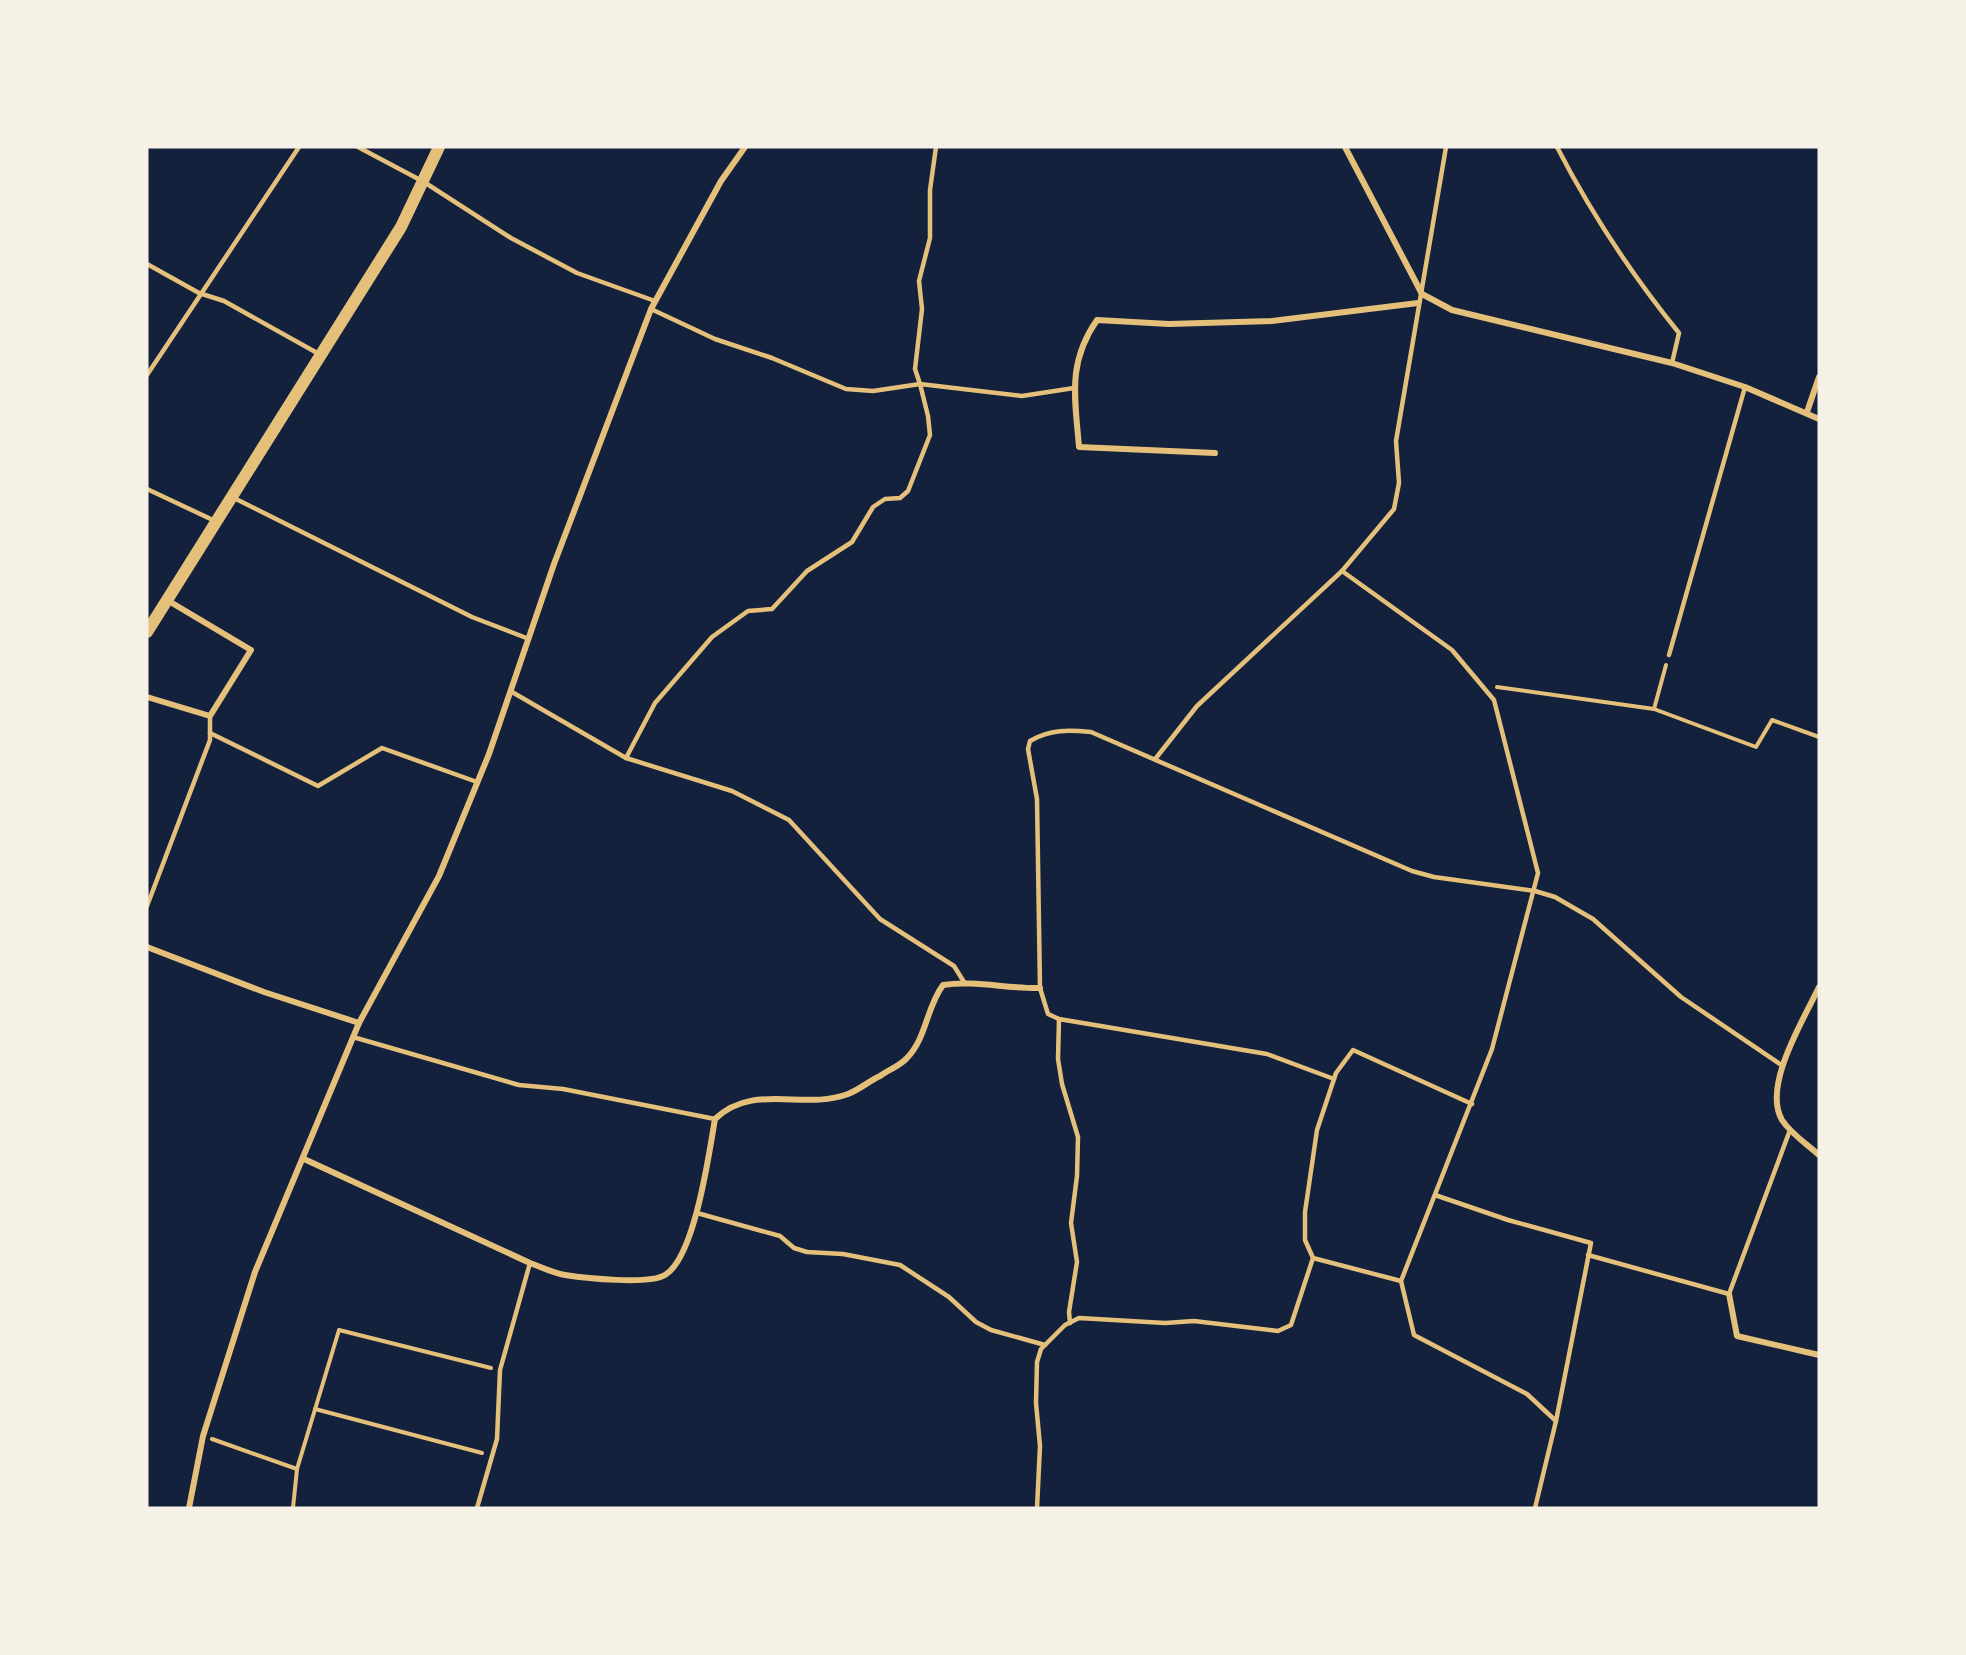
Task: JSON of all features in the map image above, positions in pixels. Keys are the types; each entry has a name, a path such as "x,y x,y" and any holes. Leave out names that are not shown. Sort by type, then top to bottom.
{"main road":[{"path":"147,632 401,227 439,147"}],"street":[{"path":"189,1508 203,1436 255,1272 359,1023 439,876 512,692 554,564 651,309 721,181 745,147"},
{"path":"1345,147 1422,294 1452,310 1672,363 1745,387 1819,419"},
{"path":"1215,453 1079,447 1074,388 1084,339 1097,320 1168,324 1272,321 1418,303"},
{"path":"1807,412 1819,377"},
{"path":"147,697 210,716 251,650 167,600"},
{"path":"147,947 264,992 359,1023"},
{"path":"304,1159 530,1263 564,1275 648,1280 666,1275 677,1261 697,1213 715,1119 726,1109 748,1100 847,1095 905,1060 920,1043 933,999 943,985 964,982 1018,989 1040,988"},
{"path":"1819,987 1783,1066 1776,1100 1781,1118 1790,1130 1819,1155"},
{"path":"1729,1294 1737,1336 1819,1355"}],"lane":[{"path":"147,375 199,293 299,147"},
{"path":"358,147 424,182 511,238 577,273 655,301"},
{"path":"626,758 655,703 712,638 748,611 772,609 807,571 852,542 873,507 885,499 900,498 908,491 930,435 928,416 915,369 922,309 919,280 930,238 930,190 936,147"},
{"path":"1156,758 1197,706 1342,571 1394,509 1399,483 1396,441 1446,147"},
{"path":"1557,147 1589,207 1678,333 1672,363"},
{"path":"147,264 199,293 224,301 322,355"},
{"path":"651,309 715,339 772,358 846,390 873,391 920,384 1022,396 1074,388"},
{"path":"1669,655 1745,387"},
{"path":"147,489 216,521"},
{"path":"231,497 472,617 530,639"},
{"path":"1342,571 1452,650 1494,700 1509,756 1538,873 1535,891 1492,1049 1401,1281 1414,1335 1527,1394 1556,1421"},
{"path":"512,692 626,758 732,791 789,820 879,919 954,966 964,982"},
{"path":"147,906 210,740 210,716"},
{"path":"1334,1079 1267,1054 1059,1019 1048,1014 1040,988 1037,799 1028,749 1030,741 1042,734 1064,730 1091,732 1156,758 1412,871 1434,877 1535,891 1555,897 1593,919 1681,997 1783,1066"},
{"path":"210,733 318,786 382,748 477,782"},
{"path":"1059,1019 1058,1059 1062,1083 1078,1137 1077,1176 1071,1223 1077,1262 1069,1312 1070,1323"},
{"path":"353,1036 519,1085 563,1089 715,1119"},
{"path":"1037,1508 1040,1446 1036,1403 1037,1362 1041,1349 1070,1323 1079,1318 1165,1323 1194,1321 1278,1331 1291,1325 1313,1258 1305,1240 1305,1212 1317,1130 1334,1079 1353,1050 1472,1104"},
{"path":"1588,1255 1729,1294 1790,1130"},
{"path":"1435,1195 1508,1220 1592,1243 1556,1421 1535,1508"},
{"path":"697,1213 780,1236 794,1248 807,1252 843,1254 900,1265 949,1297 976,1322 991,1330 1045,1345"},
{"path":"1313,1258 1401,1281"},
{"path":"477,1508 497,1439 500,1370 530,1263"}],"path":[{"path":"1654,709 1669,655"},
{"path":"1481,685 1654,709 1756,747 1772,720 1819,737"},
{"path":"293,1508 297,1468 339,1330 500,1370"},
{"path":"315,1409 492,1456"},
{"path":"203,1436 297,1468"}]}
